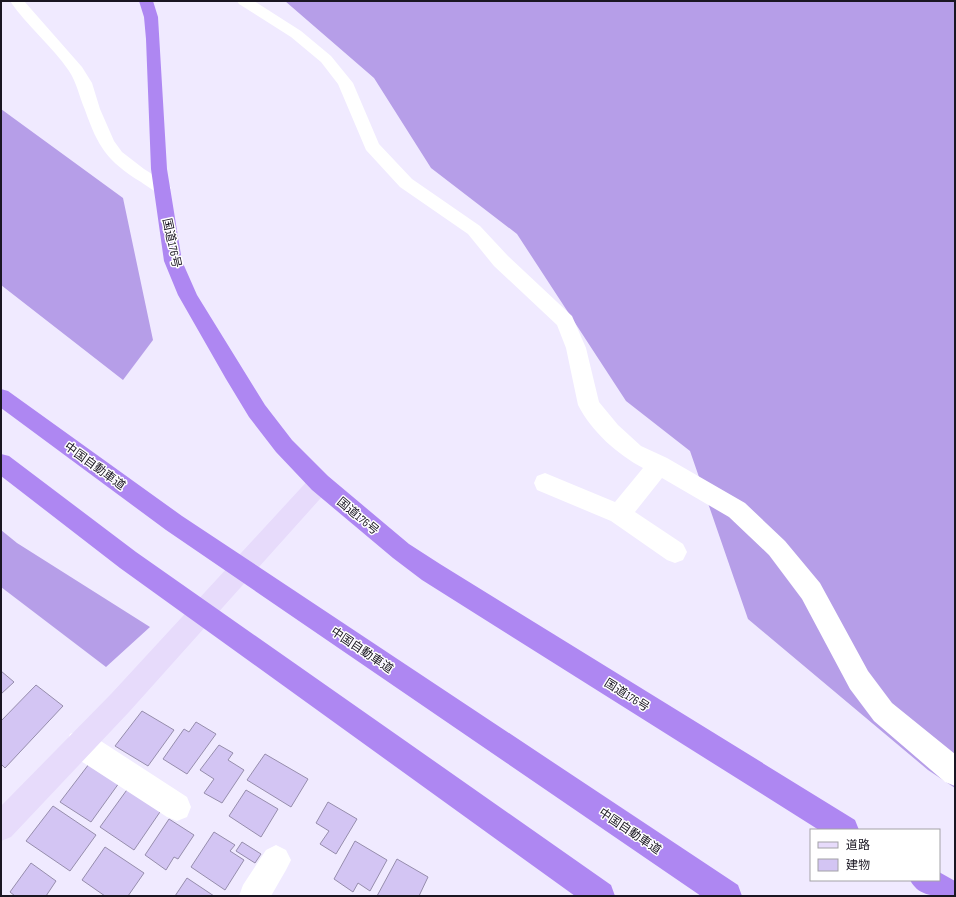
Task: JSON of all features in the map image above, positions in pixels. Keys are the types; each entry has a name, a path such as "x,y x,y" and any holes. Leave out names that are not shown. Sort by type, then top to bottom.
{"highway":[{"name":"国道176号","path":"146,1 151,18 153,39 159,170 174,261 188,295 206,329 257,410 284,446 312,492 431,572 843,829"},
{"name":"中国自動車道","path":"1,397 174,522 727,896"},
{"path":"1,463 128,560 600,896"},
{"path":"927,881 951,896"}],"street":[{"path":"17,1 74,67 84,83 92,109 106,142 116,156 138,173 162,188"},
{"path":"244,1 296,34 326,59 345,83 372,146 406,183 474,230 501,261 565,321 576,348 589,405 610,431 633,452 737,510 777,548 811,591 859,680 883,712 955,772"},
{"path":"619,514 659,466"},
{"path":"545,483 619,514 675,552"},
{"path":"4,820 120,703 312,492"},
{"path":"80,744 177,807"},
{"path":"254,896 276,860"}],"shaded area":[{"path":"285,1 955,1 955,788 928,770 748,619 690,451 626,401 517,234 431,168 374,78"},
{"path":"1,109 123,198 153,340 123,380 1,285"},
{"path":"1,530 17,543 150,627 106,667 1,587"}],"building":[{"path":"1,671 14,682 1,694"},
{"path":"36,685 63,706 5,768 1,764 1,721"},
{"path":"142,711 174,730 148,766 115,746"},
{"path":"196,722 216,734 187,774 163,759 184,729 189,732"},
{"path":"219,745 233,753 228,760 244,770 222,803 204,793 214,779 200,770"},
{"path":"265,754 308,779 291,807 247,780"},
{"path":"89,764 119,783 91,822 60,802"},
{"path":"129,787 162,809 134,850 100,827"},
{"path":"246,790 278,809 261,837 229,816"},
{"path":"328,802 357,819 336,854 320,844 329,831 316,823"},
{"path":"53,806 96,835 70,871 26,841"},
{"path":"169,819 194,835 178,859 174,857 166,870 145,855"},
{"path":"214,832 235,845 230,851 244,860 225,890 191,867"},
{"path":"355,841 387,860 370,891 358,883 353,892 334,879"},
{"path":"242,842 261,854 255,863 236,851"},
{"path":"105,847 144,873 128,896 105,896 82,880"},
{"path":"397,859 428,877 419,896 377,896"},
{"path":"31,863 56,881 46,896 15,896 10,892"},
{"path":"187,878 214,896 175,896"}]}
